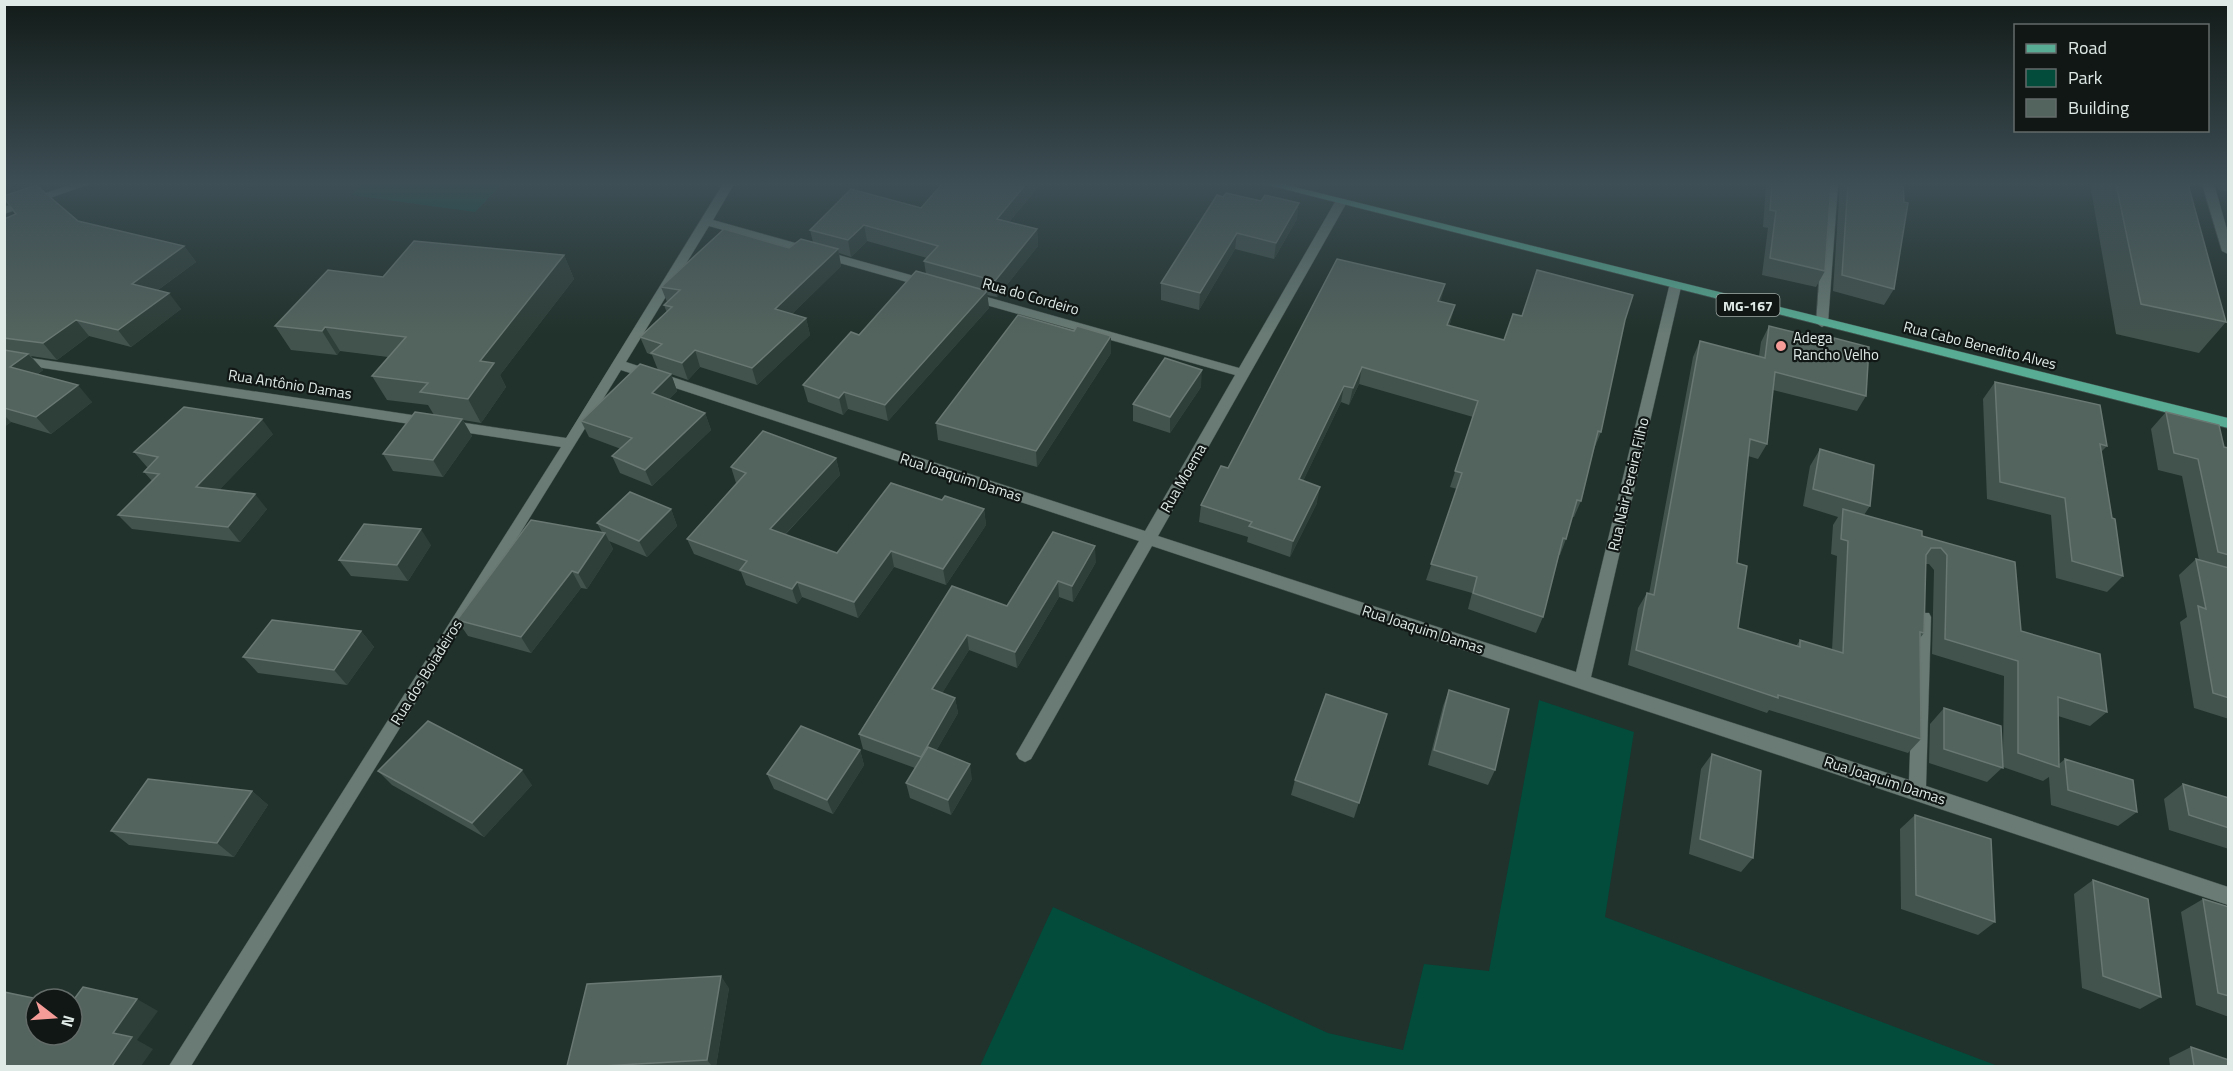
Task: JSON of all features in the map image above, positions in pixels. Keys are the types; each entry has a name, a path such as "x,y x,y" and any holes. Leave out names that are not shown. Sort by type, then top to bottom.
{"main road":[{"name":"Rua Cabo Benedito Alves","path":"1468,234 2229,423"}],"street":[{"name":"Rua dos Boiadeiros","path":"179,1066 698,234"},
{"name":"Rua do Cordeiro","path":"749,234 1243,373"},
{"name":"Rua Moema","path":"1025,753 1323,234"},
{"path":"1822,323 1828,234"},
{"path":"2224,234 2229,251"},
{"name":"Rua Nair Pereira Filho","path":"1582,681 1675,286"},
{"name":"Rua Antônio Damas","path":"4,358 570,443"},
{"name":"Rua Joaquim Damas","path":"617,364 1917,790 2229,896"},
{"path":"1917,790 1923,605"}],"green space":[{"path":"1539,700 1634,732 1605,917 1998,1066 980,1066 1053,907 1328,1033 1403,1050 1424,964 1489,971"}],"building":[{"path":"4,234 133,234 184,246 132,284 169,293 118,330 76,320 43,343 4,338 4,316 6,315 4,315"},
{"path":"719,234 741,234 789,248 801,239 838,249 775,309 806,318 752,368 695,350 682,363 651,353 662,344 640,337 672,307 664,305 680,290 661,287"},
{"path":"825,234 854,234 848,240"},
{"path":"896,234 1033,234 995,281 924,261 938,246"},
{"path":"1192,234 1236,234 1200,293 1161,283"},
{"path":"1241,234 1281,234 1276,243"},
{"path":"1773,234 1828,234 1825,271 1770,258"},
{"path":"1845,234 1903,234 1894,289 1842,275"},
{"path":"2126,234 2202,234 2226,322 2141,304"},
{"path":"414,241 564,255 480,361 494,363 468,399 420,392 428,383 372,376 406,337 325,327 322,331 275,326 328,270 383,277"},
{"path":"1337,259 1445,284 1438,301 1455,305 1447,325 1504,340 1513,314 1522,316 1537,270 1633,295 1625,320 1601,432 1598,431 1581,501 1577,500 1566,539 1563,538 1543,617 1473,593 1477,577 1431,564 1462,473 1455,471 1478,401 1362,367 1353,388 1344,386 1299,479 1320,487 1293,541 1249,526 1252,522 1201,505 1221,466 1228,468"},
{"path":"916,271 987,291 885,405 844,392 839,398 803,385 851,332 859,335"},
{"path":"1018,315 1074,331 1077,326 1111,336 1036,451 936,423"},
{"path":"1769,326 1834,342 1834,338 1869,347 1866,396 1775,372 1767,444 1750,439 1737,563 1747,566 1738,628 1800,647 1800,640 1843,653 1848,541 1841,539 1843,509 1922,531 1922,536 2015,562 2021,631 2100,654 2107,712 2058,697 2059,767 2018,753 2018,661 1945,639 1947,555 1941,548 1931,548 1926,555 1924,633 1920,632 1921,739 1778,695 1778,698 1636,650 1647,593 1654,595 1700,341 1765,358"},
{"path":"4,350 28,354 10,367 78,385 36,417 4,408"},
{"path":"1165,358 1202,370 1170,417 1133,404"},
{"path":"640,364 671,374 652,393 705,413 645,470 612,456 632,438 581,421"},
{"path":"1995,382 2100,405 2107,446 2100,444 2112,518 2115,519 2123,576 2072,561 2065,498 2000,482"},
{"path":"184,407 262,419 196,487 255,494 228,527 118,515 159,474 144,472 158,457 134,452"},
{"path":"415,412 462,419 433,460 383,454"},
{"path":"2166,412 2219,425 2224,447 2229,448 2229,555 2218,552 2198,459 2174,453"},
{"path":"763,431 836,458 770,529 837,553 891,483 942,500 945,496 984,509 943,569 891,551 854,602 797,582 792,589 740,570 747,561 687,539 746,473 731,467"},
{"path":"1820,449 1874,465 1870,506 1813,489"},
{"path":"630,492 671,509 639,541 597,523"},
{"path":"531,520 605,533 578,573 572,571 521,637 457,620"},
{"path":"364,524 421,529 397,565 339,560"},
{"path":"1053,532 1095,546 1072,586 1058,581 1015,652 967,635 932,689 955,698 921,757 859,734 952,586 1007,606"},
{"path":"2196,559 2229,568 2229,698 2213,693 2198,606 2206,609"},
{"path":"272,620 361,631 334,670 243,657"},
{"path":"1449,690 1509,709 1495,770 1434,750"},
{"path":"1326,694 1387,714 1359,803 1295,780"},
{"path":"1944,708 2001,726 2003,768 1944,749"},
{"path":"428,721 522,770 472,823 378,771"},
{"path":"801,726 860,750 827,800 767,774"},
{"path":"928,747 970,764 948,800 906,783"},
{"path":"1712,754 1761,771 1753,858 1700,839"},
{"path":"2065,759 2133,780 2137,812 2068,790"},
{"path":"148,779 252,791 217,843 111,831"},
{"path":"2183,784 2229,798 2229,828 2189,815"},
{"path":"1915,815 1991,839 1995,922 1916,895"},
{"path":"2093,880 2148,899 2161,997 2103,976"},
{"path":"2203,899 2229,907 2229,996 2218,993"},
{"path":"721,976 707,1060 567,1066 587,984"},
{"path":"84,987 137,999 113,1033 132,1037 112,1066 4,1066 4,992 24,996 24,1047 84,1047"},
{"path":"2191,1047 2229,1060 2229,1066 2194,1066"}],"place":[{"name":"Adega Rancho Velho","path":"1781,346"}]}
